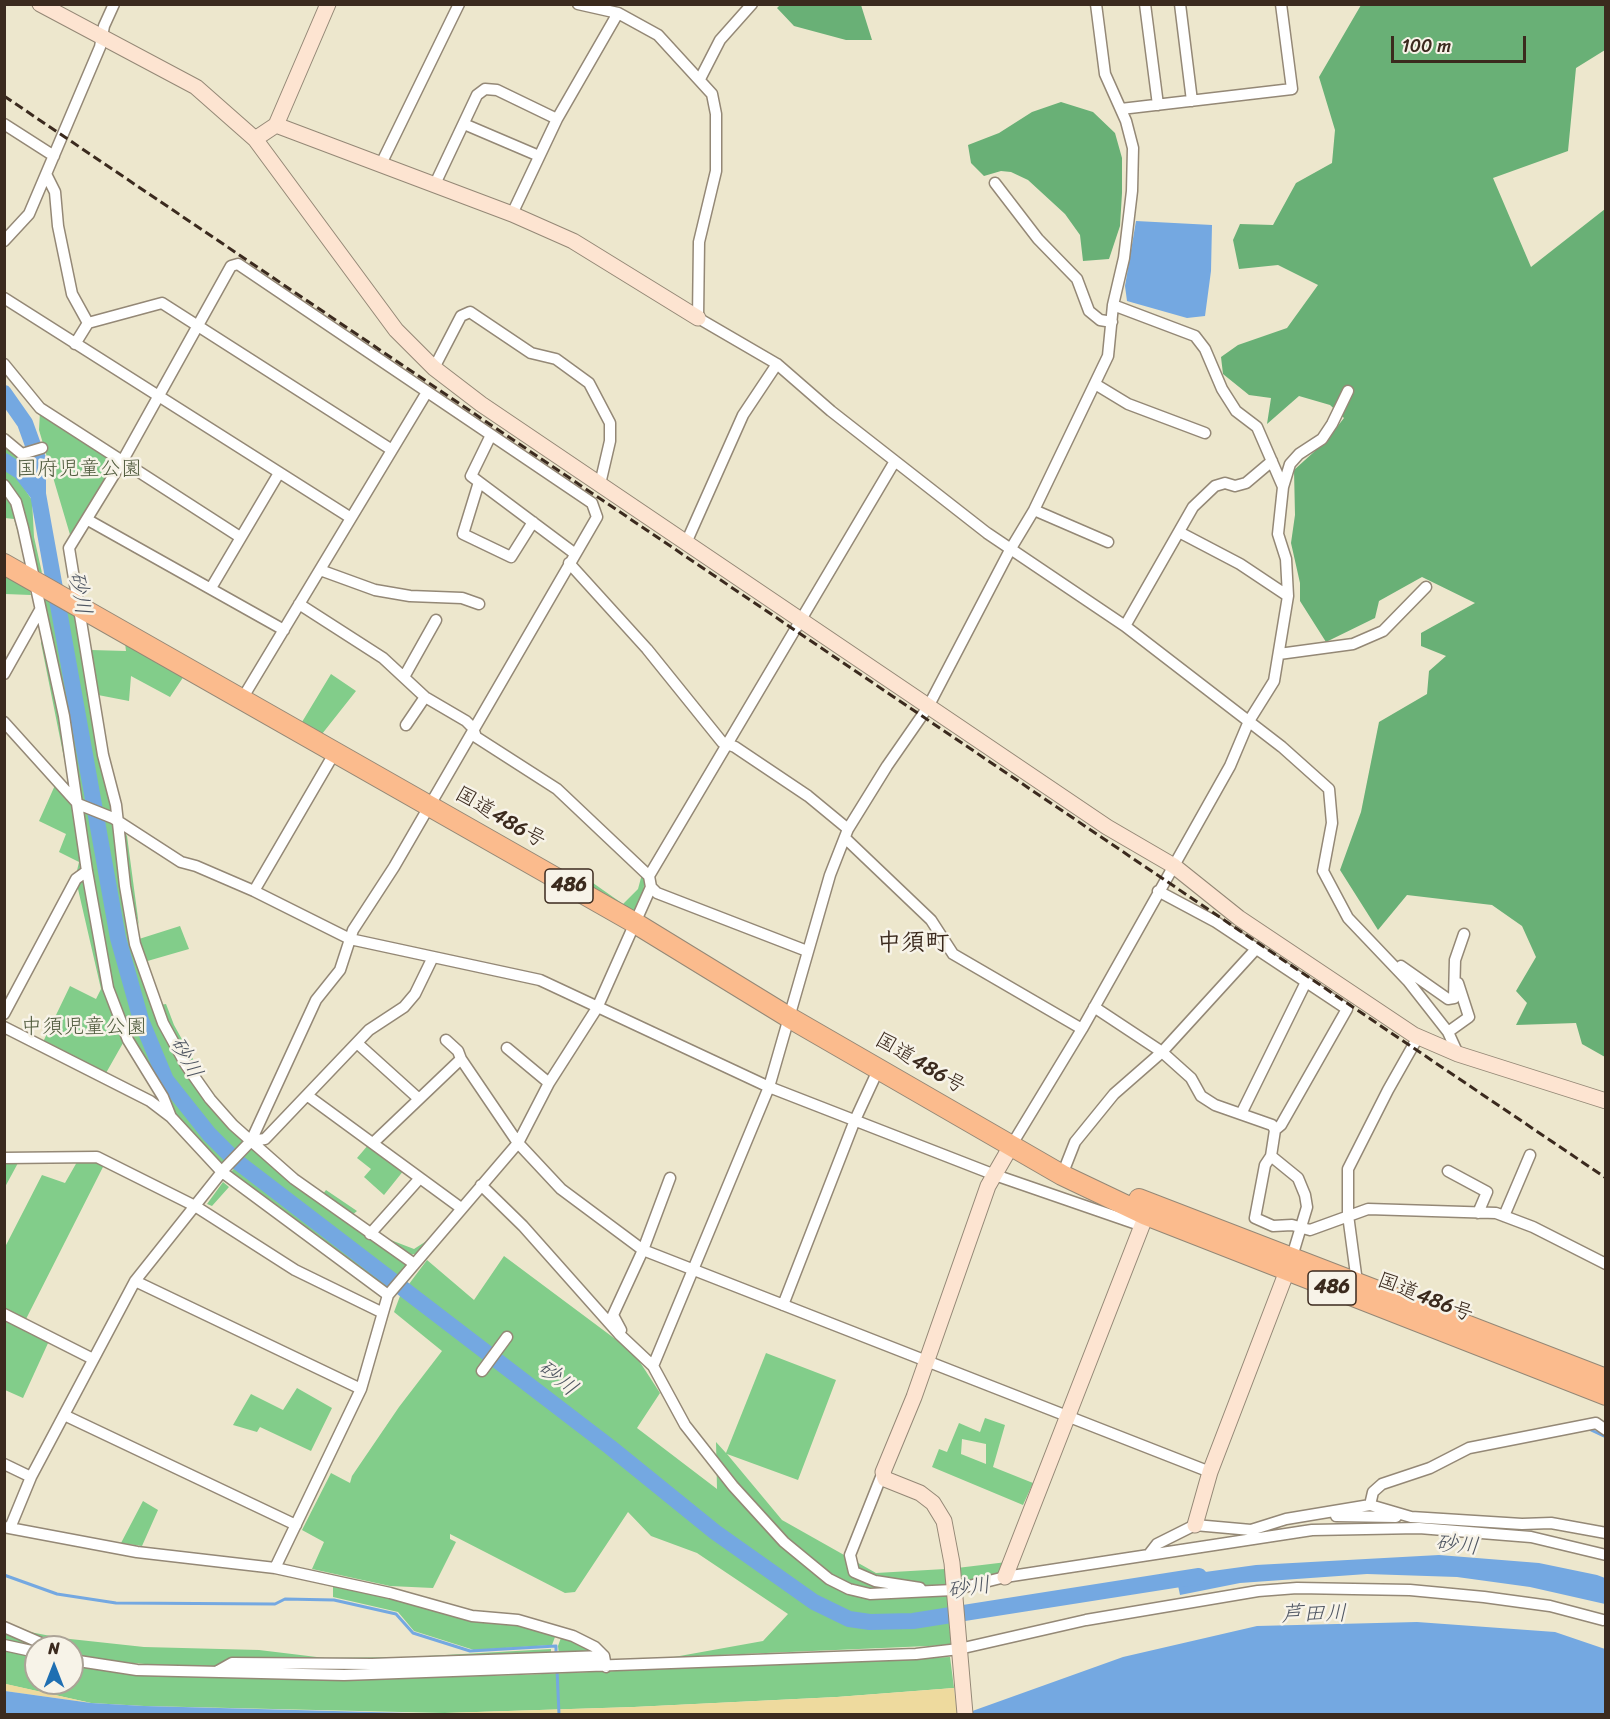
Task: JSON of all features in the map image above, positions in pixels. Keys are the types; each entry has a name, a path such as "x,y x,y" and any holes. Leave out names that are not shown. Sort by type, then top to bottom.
{"highway":[{"name":"国道486号","path":"4,564 635,923 790,1018 1062,1174 1290,1264 1605,1395"},
{"name":"国道486号","path":"1290,1264 1357,1282 1605,1379"}],"street":[{"path":"40,4 196,87 255,139 396,330 434,368 481,404 1107,827 1174,866 1239,918 1418,1037 1458,1054 1605,1101"},
{"path":"4,241 29,214 114,4"},
{"path":"255,139 276,125 328,4"},
{"path":"381,164 459,4"},
{"path":"578,4 618,13 658,35 712,94 716,114 716,171 699,242 698,318"},
{"path":"700,79 720,40 752,4"},
{"path":"653,1366 769,1087 830,875 847,833 887,766 928,707 1010,550 1034,510 1108,356 1113,305 1124,258 1132,191 1133,148 1105,74 1096,4"},
{"path":"1145,4 1158,105"},
{"path":"1180,4 1192,101"},
{"path":"1120,110 1292,89 1281,4"},
{"path":"512,214 557,119 618,13"},
{"path":"435,184 477,94 485,89 497,90 557,119"},
{"path":"4,124 54,156"},
{"path":"464,124 539,156"},
{"path":"276,125 435,184 573,240 777,364 895,461 1010,550 1125,626 1249,721 1329,789 1332,823 1323,871 1348,918 1389,962 1448,1032 1458,1054"},
{"path":"46,174 55,192 58,226 72,294 88,323"},
{"path":"995,183 1038,240 1077,279 1089,311 1100,320 1112,322"},
{"path":"413,1263 294,1179 251,1141 210,1099 186,1065 163,1023 135,944 116,820 76,604 69,548 123,460 231,266 238,264 592,503 597,517 350,939 340,970 316,1000 251,1141 224,1170 135,1281 7,1528 137,1552 274,1568 390,1593 472,1616 518,1620 573,1636 595,1647 605,1662"},
{"path":"4,298 351,518"},
{"path":"75,344 88,323 162,303 392,450"},
{"path":"1113,305 1195,336 1205,349 1222,389 1236,411 1257,427 1283,487"},
{"path":"434,368 461,316 470,312 531,353 556,359 589,383 610,423 610,441 600,484"},
{"path":"4,364 40,408 240,537"},
{"path":"686,543 743,415 777,364"},
{"path":"1095,384 1128,404 1205,433"},
{"path":"954,1595 875,1581 854,1572 850,1555 914,1396 925,1360 995,1175 1082,1029 1230,766 1249,721 1274,681 1288,596 1286,559 1278,534 1283,487 1290,465 1299,454 1322,439 1348,391"},
{"path":"243,699 427,392"},
{"path":"491,435 471,476 533,522 572,558 722,742 808,796 932,920 953,954 1082,1029"},
{"path":"4,440 22,454 42,448"},
{"path":"274,1568 361,1389 381,1312 388,1295 518,1143 549,1083 597,1008 635,923 650,882 727,744 895,461"},
{"path":"1125,626 1193,507 1215,486 1225,483 1235,486 1246,483 1272,461"},
{"path":"211,588 279,473"},
{"path":"479,482 464,534 512,557 533,522"},
{"path":"4,485 16,502 64,716 87,871 108,988 128,1040 163,1098 171,1117"},
{"path":"1034,510 1108,542"},
{"path":"88,520 284,630"},
{"path":"1179,531 1240,564 1288,596"},
{"path":"320,570 375,590 410,596 462,598 479,604"},
{"path":"1279,654 1353,644 1383,631 1426,587"},
{"path":"299,604 383,658 425,697 473,728 476,737 557,789 650,882 657,892 807,951"},
{"path":"4,674 40,610"},
{"path":"404,677 436,620"},
{"path":"405,725 425,697"},
{"path":"4,722 78,804 116,820 181,862 196,866 254,891 350,939 540,980 769,1087 995,1175 1134,1223 1149,1209"},
{"path":"254,891 335,752"},
{"path":"4,1014 76,879 87,871"},
{"path":"1158,891 1216,922 1347,1009 1281,1125 1275,1130"},
{"path":"1389,962 1448,999 1454,998 1455,960 1464,934"},
{"path":"1062,1174 1075,1142 1113,1094 1162,1052 1256,949"},
{"path":"251,1141 265,1139 369,1030 404,1007 415,994 433,957"},
{"path":"1448,1032 1469,1017 1460,984 1455,981"},
{"path":"1241,1114 1306,982"},
{"path":"1094,1007 1162,1052 1191,1078 1201,1096 1215,1104 1272,1125 1275,1130 1271,1156 1265,1165 1255,1218 1273,1226 1300,1227 1310,1230 1368,1209 1504,1216 1533,1227 1605,1264"},
{"path":"4,1028 150,1101 171,1117 224,1170 388,1295"},
{"path":"1357,1282 1348,1215 1348,1169 1418,1037"},
{"path":"446,1040 458,1050 461,1059 518,1143 561,1189 643,1250 1210,1472"},
{"path":"357,1043 419,1099"},
{"path":"507,1048 549,1083"},
{"path":"373,1143 461,1059"},
{"path":"783,1305 855,1120 879,1068"},
{"path":"308,1096 461,1208"},
{"path":"1504,1216 1530,1155"},
{"path":"1195,1525 1210,1472 1290,1264 1307,1208 1298,1178 1271,1156"},
{"path":"4,1158 97,1157 195,1206 296,1270 381,1312"},
{"path":"1448,1170 1487,1192 1478,1213"},
{"path":"370,1234 420,1178"},
{"path":"619,1334 621,1330 614,1315 643,1250 670,1178"},
{"path":"481,1185 523,1226 619,1334 653,1366 685,1425 733,1486 784,1542 829,1579 849,1589 870,1594 954,1595 1005,1577 1253,1534 1312,1530 1419,1528 1531,1537 1605,1555"},
{"path":"1005,1577 1149,1209"},
{"path":"135,1281 361,1389"},
{"path":"4,1314 93,1359"},
{"path":"482,1371 507,1337"},
{"path":"64,1415 296,1525"},
{"path":"1370,1505 1373,1492 1382,1484 1430,1468 1469,1448 1596,1423 1605,1430"},
{"path":"4,1464 32,1477"},
{"path":"883,1472 885,1479 920,1493 933,1503 944,1521 952,1563 964,1714"},
{"path":"1149,1553 1157,1544 1195,1525 1253,1534 1286,1519 1370,1505 1411,1517"},
{"path":"1286,1519 1349,1515 1522,1524 1551,1523 1605,1533"},
{"path":"84,1662 137,1670 344,1675 605,1662 916,1654 959,1650 1096,1618 1258,1591 1297,1588 1410,1590 1484,1597 1550,1606 1603,1620"},
{"path":"4,1627 24,1636"},
{"path":"4,1645 24,1649"}],"green space":[{"path":"780,5 861,5 872,40 846,40 794,26 777,8"},
{"path":"1361,5 1605,5 1605,50 1576,68 1568,151 1493,178 1531,267 1605,209 1605,1057 1582,1044 1576,1023 1516,1025 1527,1003 1516,991 1536,957 1522,926 1492,905 1407,895 1378,930 1340,870 1361,812 1379,722 1427,694 1429,671 1446,656 1421,646 1421,633 1475,603 1422,577 1379,601 1375,618 1326,642 1300,601 1300,583 1291,543 1295,515 1294,470 1326,441 1344,418 1330,405 1299,396 1267,424 1271,398 1249,395 1223,374 1221,357 1238,345 1287,328 1318,285 1278,265 1239,269 1233,240 1240,224 1273,225 1296,183 1332,163 1335,130 1319,77"},
{"path":"1061,102 1093,112 1115,133 1122,158 1122,193 1120,226 1109,259 1083,261 1080,235 1065,214 1028,180 1011,172 1001,171 984,176 971,163 968,145 999,133 1032,112"},
{"name":"国府児童公園","path":"40,412 116,460 71,538 39,430"},
{"path":"4,443 32,456 29,468 23,467 5,453"},
{"path":"4,467 13,472 32,500 34,537 42,573 27,565 14,519 5,518"},
{"path":"4,574 29,588 31,595 5,594"},
{"path":"38,593 76,615 114,810 108,813 80,801"},
{"path":"42,631 61,716 73,791 69,783 41,643"},
{"path":"125,643 184,676 170,697 131,676 129,701 98,695 91,650 126,651"},
{"path":"331,674 356,691 322,734 302,722"},
{"name":"中須児童公園","path":"56,783 116,825 132,945 160,1027 245,1140 223,1164 160,1103 123,1043 106,1073 43,1042 70,986 96,999 101,989 78,889 76,875 79,862 59,852 66,834 39,821"},
{"path":"122,828 127,836 139,926 129,887"},
{"path":"642,874 645,877 643,894 634,912 591,888 593,883 623,904 638,889"},
{"path":"180,926 189,949 144,962 139,939"},
{"path":"166,1004 174,1025 194,1061 188,1060 169,1027 160,1005"},
{"path":"369,1144 404,1170 384,1195 364,1177 371,1169 357,1158"},
{"path":"253,1147 408,1263 388,1290 231,1172"},
{"path":"95,1161 104,1165 26,1319 5,1308 4,1249 42,1175 65,1183 77,1162"},
{"path":"5,1163 18,1163 5,1187"},
{"path":"223,1182 229,1187 212,1206 207,1204"},
{"path":"326,1190 357,1211 351,1216 323,1194"},
{"path":"388,1239 414,1249 428,1240 418,1253 411,1255 401,1251"},
{"path":"504,1256 634,1353 660,1393 637,1428 717,1489 716,1442 726,1453 766,1353 836,1380 798,1480 727,1454 782,1520 876,1573 945,1569 951,1645 674,1657 763,1641 788,1614 697,1553 651,1536 628,1512 575,1592 565,1593 450,1534 450,1539 456,1542 433,1588 390,1586 312,1569 324,1542 302,1530 331,1473 350,1483 352,1476 399,1407 442,1351 394,1312 400,1296 427,1260 474,1300"},
{"path":"4,1319 49,1341 23,1398 5,1390"},
{"path":"297,1388 332,1408 311,1451 260,1427 257,1432 233,1425 251,1394 283,1410"},
{"path":"985,1418 1005,1425 993,1467 1033,1483 1023,1505 932,1467 939,1449 947,1452 959,1423 980,1432","holes":["962,1439 986,1444 986,1464 961,1454"]},
{"path":"143,1501 158,1510 142,1546 121,1543"},
{"path":"1007,1562 996,1576 967,1583 961,1582 957,1568"},
{"path":"333,1584 520,1623 555,1637 552,1645 474,1650 414,1631 398,1612 333,1597"},
{"path":"4,1627 45,1635 24,1635 24,1645 5,1641"},
{"path":"562,1635 586,1646 596,1661 560,1664 558,1646"},
{"path":"84,1640 144,1647 259,1650 325,1658 410,1657 551,1649 551,1664 340,1672 195,1668 84,1659"},
{"path":"4,1651 24,1655 24,1688 5,1684"},
{"path":"950,1657 954,1688 837,1697 634,1707 445,1713 91,1703 55,1695 84,1695 84,1663 185,1676 329,1680 519,1675"}],"sand":[{"path":"5,1684 24,1688 24,1694 5,1691"},
{"path":"954,1688 957,1714 445,1713 634,1707 837,1697"},
{"path":"34,1695 55,1695 91,1703"}],"water":[{"path":"1136,221 1212,225 1211,271 1205,316 1187,318 1127,301 1125,286"},
{"path":"1439,1555 1539,1563 1597,1575 1605,1578 1605,1604 1530,1587 1457,1577 1367,1574 1240,1583 1180,1595 1176,1576 1256,1565"},
{"path":"1417,1622 1555,1632 1605,1649 1605,1714 964,1714 1123,1657 1257,1626"},
{"path":"5,1691 91,1703 144,1706 447,1714 5,1714"}],"waterway":[{"path":"4,393 25,423 38,459 38,494"},
{"name":"砂川","path":"4,461 21,472 38,494 118,938 141,1020 166,1080 209,1134 235,1160 610,1447 715,1532 814,1602 849,1619 870,1622 913,1621 1199,1576"},
{"path":"1591,1430 1606,1437"},
{"path":"4,1575 57,1594 116,1603 275,1604 285,1599 334,1600 396,1614 413,1633 470,1651 556,1646 556,1654"},
{"path":"557,1670 559,1714"}],"railway":[{"path":"4,96 1606,1178"}],"district":[{"name":"中須町","path":"913,944"}],"water label":[{"name":"芦田川","path":"1314,1615"}]}
